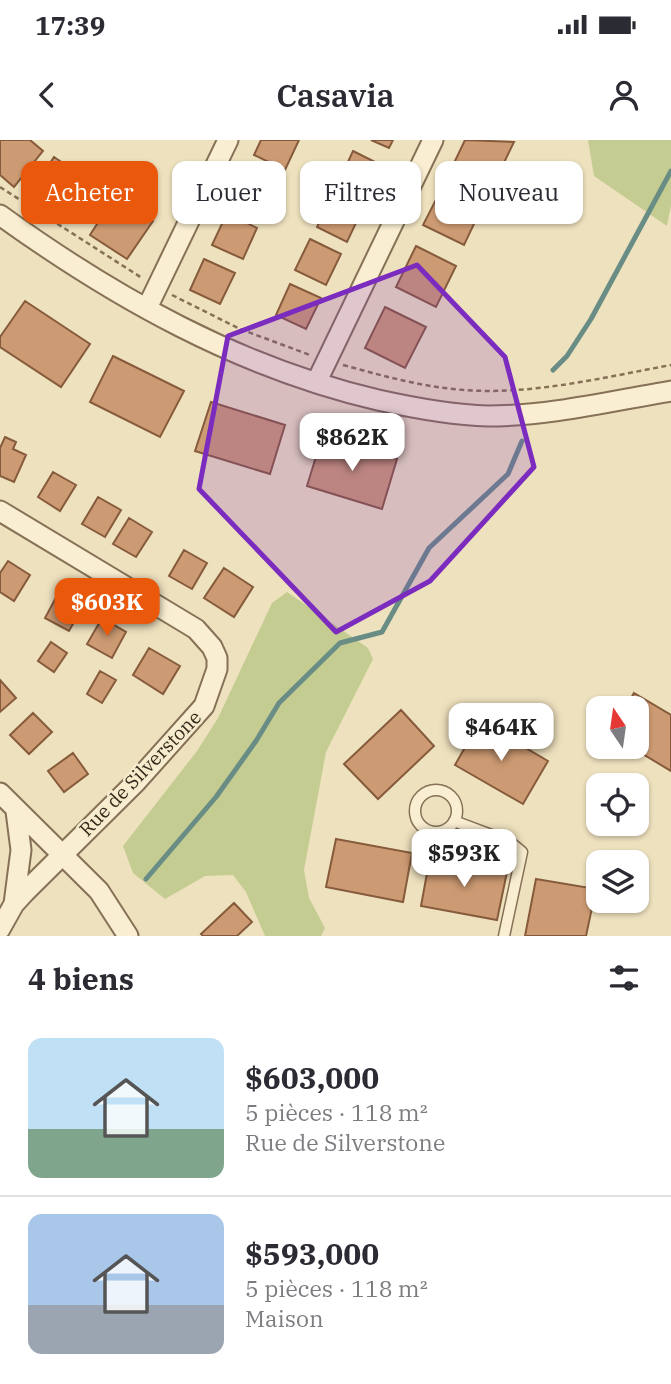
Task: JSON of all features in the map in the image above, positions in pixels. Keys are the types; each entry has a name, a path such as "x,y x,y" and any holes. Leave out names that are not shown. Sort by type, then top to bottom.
{"street":[{"path":"147,309 228,140"},
{"path":"316,383 433,140"},
{"path":"0,215 88,274 147,309 265,367 316,383 404,406 488,416 549,411 671,391"},
{"name":"Rue de Silverstone","path":"0,511 196,629 212,647 217,658 217,670 211,688 197,716 136,782 60,855"},
{"path":"0,793 99,891 128,936"},
{"path":"14,904 21,850 16,811"},
{"path":"0,929 14,904 60,855"}],"lane":[{"path":"426,792 445,792 451,796 457,807 454,821 449,828 442,831 431,832 424,829 416,820 415,804 426,792"},
{"path":"454,821 510,842 522,852 504,936"}],"path":[{"path":"0,187 137,274"},
{"path":"173,296 240,329 310,355"},
{"path":"349,366 425,386 497,391 575,383 671,365"}],"highlighted area":[{"path":"417,265 505,357 534,467 430,581 336,632 199,489 228,336"}],"green space":[{"path":"588,140 671,140 671,206 667,226 594,176"},
{"path":"287,592 368,648 373,659 326,752 304,870 309,898 325,928 321,936 265,936 246,892 233,875 205,876 165,899 133,873 123,846 197,751 218,718 272,603"}],"building":[{"path":"0,140 30,140 43,151 35,161 21,161 21,178 14,187 0,175"},
{"path":"261,140 299,140 286,168 286,161 266,161 254,155"},
{"path":"371,140 393,140 389,148"},
{"path":"465,140 514,142 505,161 455,161"},
{"path":"353,151 373,161 348,161"},
{"path":"435,202 435,224 474,224 464,245 423,225"},
{"path":"97,224 151,224 127,259 90,235"},
{"path":"222,224 249,224 257,228 243,259 212,245"},
{"path":"318,224 355,224 347,242 317,227"},
{"path":"310,239 341,254 326,285 295,270"},
{"path":"416,246 456,266 436,307 396,287"},
{"path":"204,259 235,273 220,304 190,290"},
{"path":"290,284 321,298 306,329 276,315"},
{"path":"25,301 90,344 61,387 0,347 0,337"},
{"path":"385,307 426,327 405,368 365,348"},
{"path":"113,356 184,391 160,437 90,402"},
{"path":"211,402 285,425 270,474 195,451"},
{"path":"5,437 16,442 13,449 26,455 14,482 0,476 0,448"},
{"path":"322,437 397,459 382,509 307,486"},
{"path":"53,472 76,485 60,511 38,497"},
{"path":"98,497 121,510 105,537 82,524"},
{"path":"129,518 152,532 136,557 113,544"},
{"path":"184,550 207,563 192,589 169,576"},
{"path":"8,561 30,575 14,601 0,592 0,573"},
{"path":"224,568 253,587 234,617 204,598"},
{"path":"59,592 83,606 69,631 45,618"},
{"path":"102,618 126,632 112,658 87,644"},
{"path":"51,642 67,653 54,672 38,661"},
{"path":"149,648 180,666 163,694 133,675"},
{"path":"100,671 116,680 102,703 87,694"},
{"path":"0,680 16,698 0,712"},
{"path":"649,702 671,715 671,771 649,758"},
{"path":"401,710 434,746 378,799 344,764"},
{"path":"33,713 52,732 29,754 10,735"},
{"path":"480,721 548,761 523,804 455,765"},
{"path":"73,753 88,774 64,792 48,771"},
{"path":"336,839 412,853 403,902 326,887"},
{"path":"430,857 507,872 497,920 421,906"},
{"path":"536,879 586,887 586,913 591,913 586,936 525,936"},
{"path":"234,903 252,922 237,936 201,934"}],"waterway":[{"path":"553,370 567,356 591,319 671,171"},
{"path":"146,879 216,797 279,703 340,643 382,632 429,548 508,474 522,441"}]}
